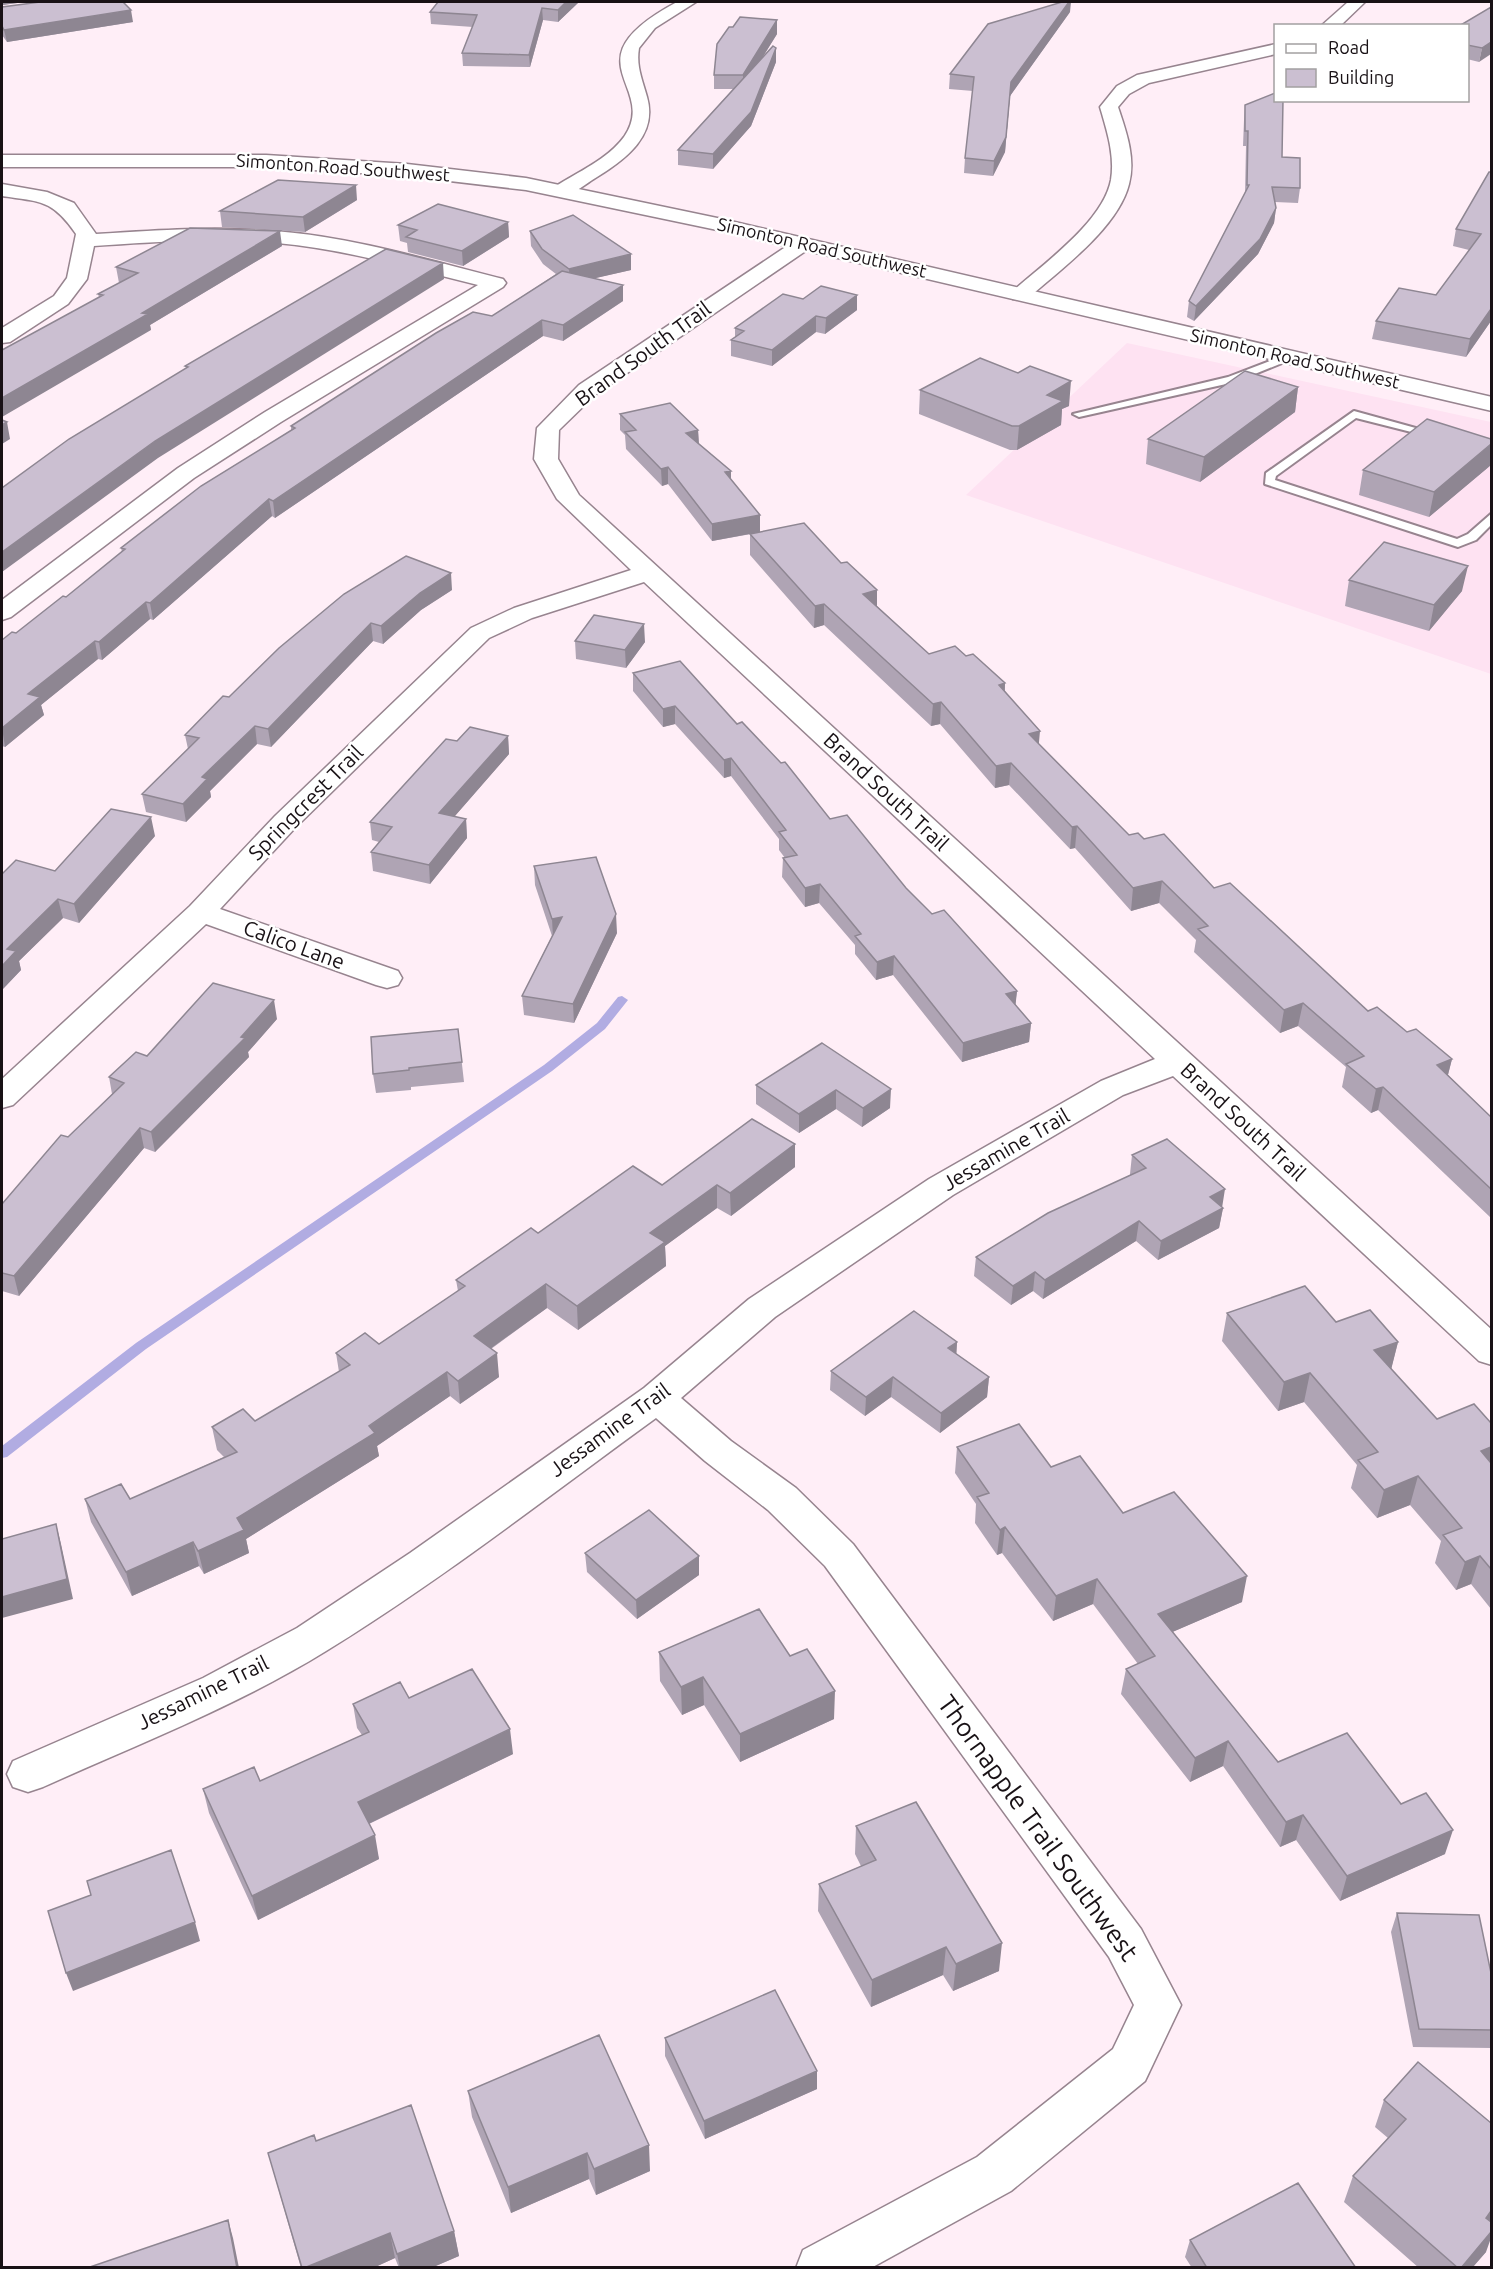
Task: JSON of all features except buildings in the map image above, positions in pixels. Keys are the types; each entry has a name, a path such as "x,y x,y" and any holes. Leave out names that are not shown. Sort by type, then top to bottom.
{"street":[{"path":"563,190 618,152 632,138 639,125 642,106 628,70 630,47 648,26 688,2"},
{"path":"1331,24 1357,2"},
{"path":"1020,295 1101,220 1120,185 1121,144 1109,107 1123,90 1143,79 1274,49"},
{"name":"Simonton Road Southwest","path":"2,153 142,160 328,164 483,178 563,190 1491,404"},
{"name":"Simonton Road Southwest","path":"2,161 142,160"},
{"path":"2,190 40,196 67,207 86,234 77,279 61,300 2,337"},
{"path":"2,612 186,473 282,411 496,283 383,256 301,240 201,234 84,242"},
{"name":"Brand South Trail","path":"803,244 587,390 548,428 546,459 569,499 1491,1352"},
{"name":"Springcrest Trail","path":"2,1097 201,912 285,822 480,633 523,613 648,572"},
{"name":"Calico Lane","path":"201,912 387,978"},
{"name":"Jessamine Trail","path":"28,1774 218,1690 311,1640 424,1564 657,1398 762,1308 941,1187 1112,1088 1178,1062"},
{"name":"Thornapple Trail Southwest","path":"657,1398 718,1451 782,1499 838,1555 1125,1943 1158,2005 1129,2065 994,2174 821,2268"}],"lane":[{"path":"1079,414 1231,380 1288,357"},
{"path":"1449,439 1354,414 1270,475 1269,482 1458,543 1472,537 1491,516"}],"shaded area":[{"path":"1127,343 1491,422 1491,674 966,495"}],"waterway":[{"path":"2,1453 141,1346 548,1068 601,1026 622,1000"}]}
